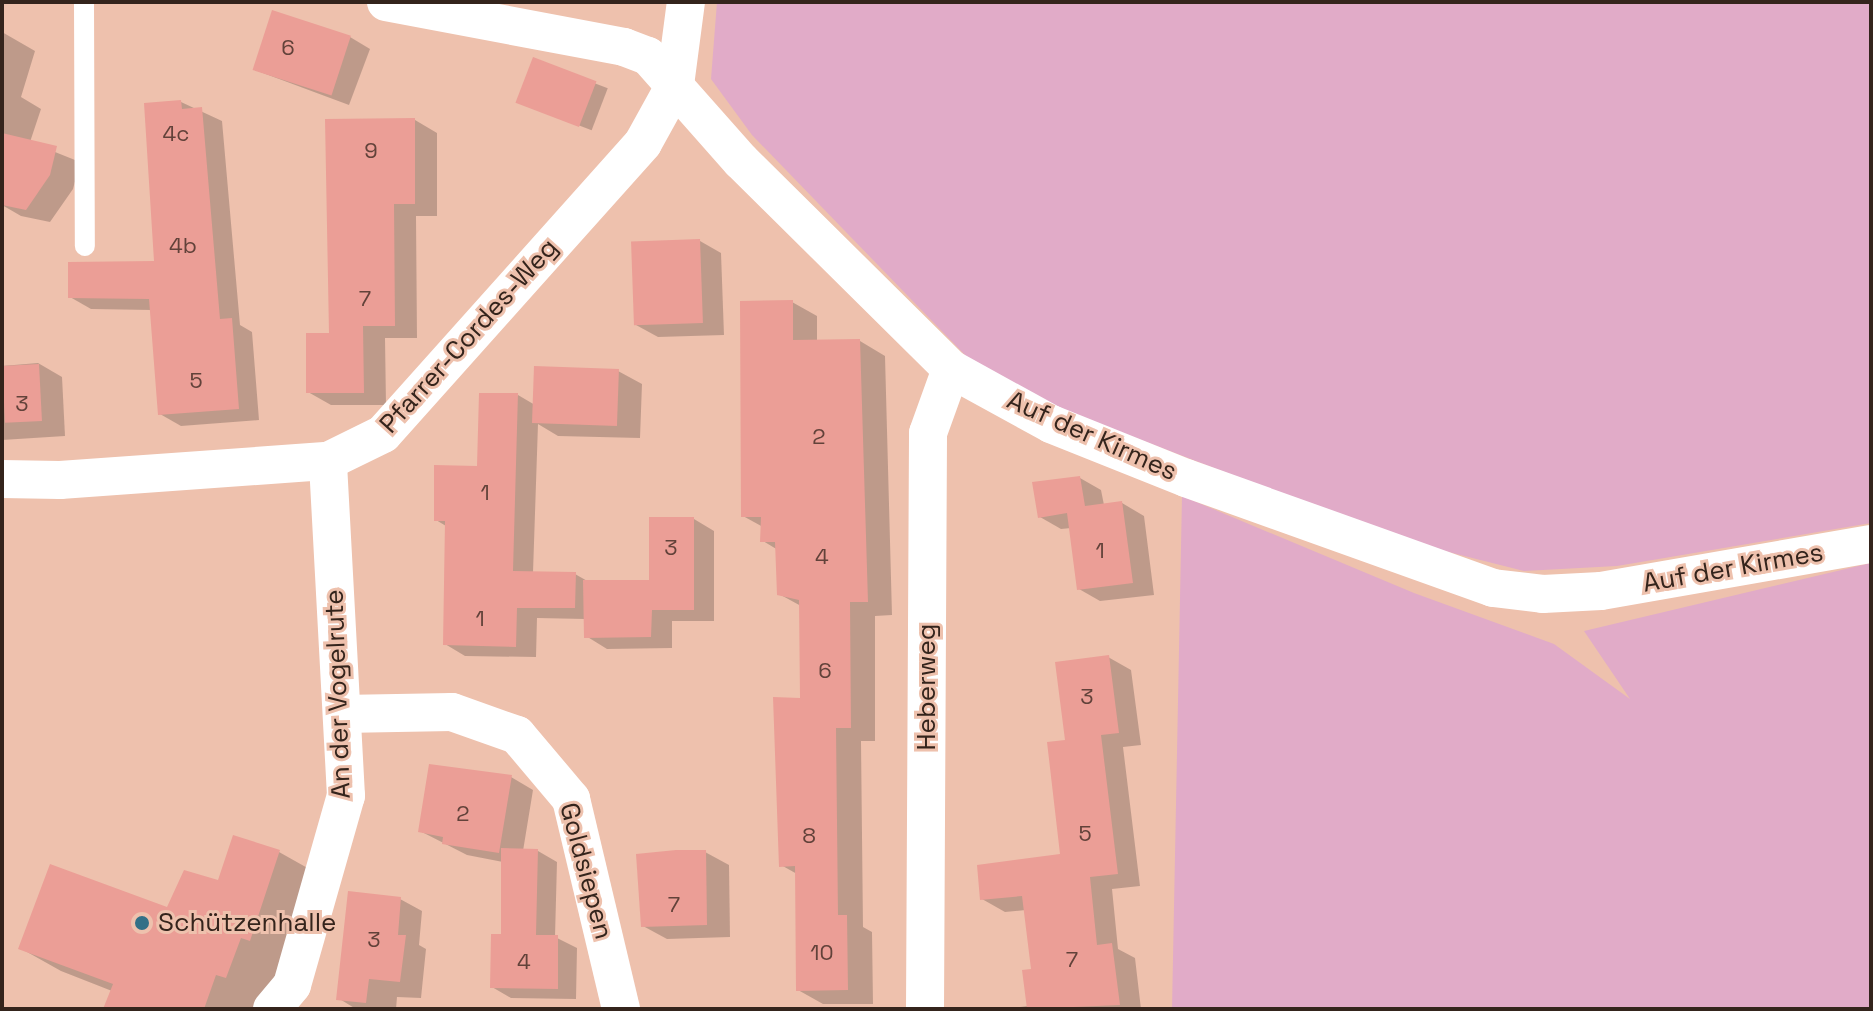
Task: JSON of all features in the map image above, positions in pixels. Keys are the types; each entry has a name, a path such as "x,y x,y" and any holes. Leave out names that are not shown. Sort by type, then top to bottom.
{"street":[{"name":"Auf der Kirmes","path":"386,2 624,47 648,56 741,161 951,369 1051,424 1493,588 1543,594 1601,591 1871,544"},
{"path":"675,85 686,2"},
{"name":"Pfarrer-Cordes-Weg","path":"2,479 60,480 328,461 383,434 643,143 675,85"},
{"name":"Heberweg","path":"925,1009 928,433 951,369"},
{"name":"An der Vogelrute","path":"272,1009 292,985 346,796 328,461"},
{"name":"Goldsiepen","path":"342,714 452,712 517,735 571,799 621,1009"}],"lane":[{"path":"84,2 85,246"}],"shaded area":[{"path":"717,2 1871,2 1871,523 1617,566 1524,571 1401,540 1058,408 966,356 752,135 711,79"},
{"path":"1182,496 1414,593 1554,644 1630,699 1584,631 1871,563 1871,1009 1172,1009"}],"building":[{"path":"272,10 351,36 331,96 253,70"},
{"path":"533,57 596,81 579,127 515,103"},
{"path":"181,100 182,109 202,107 220,319 232,318 239,409 158,415 149,299 68,298 68,262 154,261 144,103"},
{"path":"415,118 415,204 394,204 395,326 363,326 364,393 306,393 306,333 329,333 325,119"},
{"path":"2,133 57,146 50,175 26,210 2,205"},
{"path":"700,239 703,323 634,325 631,241"},
{"path":"793,300 793,340 860,339 868,602 850,602 851,728 836,728 838,915 847,915 848,990 796,991 795,866 779,867 773,697 800,698 799,600 777,595 775,542 760,542 761,517 741,517 740,301"},
{"path":"39,364 42,421 5,423 2,366"},
{"path":"534,366 619,369 617,426 532,423"},
{"path":"479,393 518,393 513,571 576,572 575,608 517,608 516,647 443,645 445,521 434,521 434,465 477,466"},
{"path":"1080,476 1085,506 1122,501 1133,583 1077,590 1067,513 1038,518 1032,482"},
{"path":"649,517 694,517 694,610 652,610 651,637 584,638 583,580 649,580"},
{"path":"1109,655 1119,733 1101,735 1118,874 1090,877 1097,945 1112,943 1120,1005 1027,1009 1022,970 1031,969 1022,896 980,900 977,865 1060,854 1047,742 1065,740 1055,662"},
{"path":"429,764 512,775 499,853 442,844 443,837 418,832"},
{"name":"Schützenhalle","path":"233,835 280,850 250,941 241,938 226,978 216,975 204,1009 103,1009 113,984 18,949 50,864 167,907 184,870 218,880"},
{"path":"501,848 538,849 536,935 558,935 558,989 490,988 491,934 501,934"},
{"path":"706,850 707,925 641,927 636,854"},
{"path":"348,891 401,897 398,935 406,935 400,982 369,979 366,1003 336,1000"}],"place":[{"name":"Schützenhalle","path":"142,923"}]}
